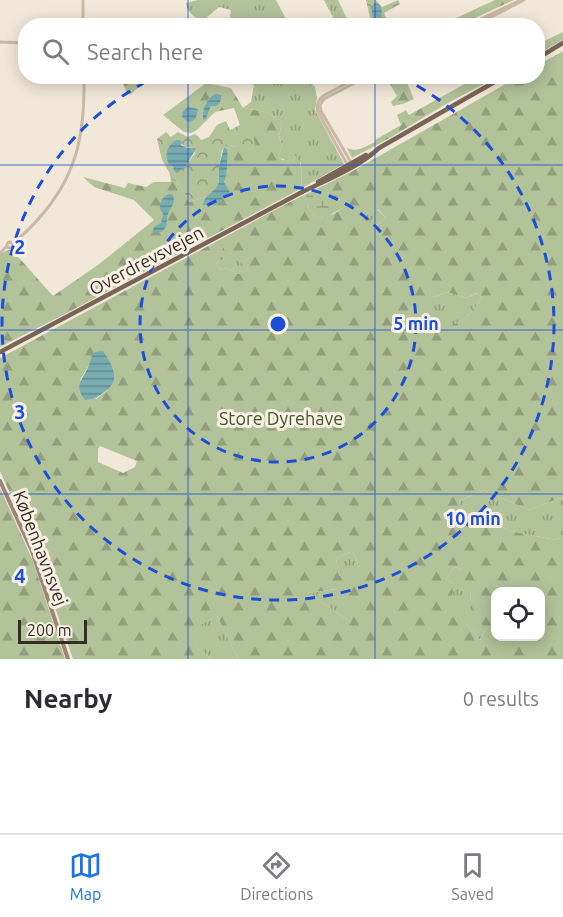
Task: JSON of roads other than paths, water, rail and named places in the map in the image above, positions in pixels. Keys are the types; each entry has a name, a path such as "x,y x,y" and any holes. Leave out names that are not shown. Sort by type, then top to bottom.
{"main road":[{"path":"545,53 563,43"},
{"name":"Overdrevsvejen","path":"0,352 304,191 491,84"},
{"name":"Københavnsvej","path":"0,481 32,551 68,659"}],"street":[{"path":"82,0 83,18"},
{"path":"483,18 522,0"},
{"path":"489,18 522,0"},
{"path":"0,42 18,43"},
{"path":"1,252 7,247 8,242 12,243 21,236 48,208 63,186 82,131 84,84"},
{"path":"345,84 320,98 317,105 318,112 350,165"},
{"path":"350,165 320,105 324,99 353,84"}],"water":[{"path":"375,3 379,4 380,18 373,18 372,6"},
{"path":"216,94 221,95 220,102 217,106 211,106 206,119 203,120 205,104"},
{"path":"188,107 198,109 197,116 191,122 182,117 183,111"},
{"path":"176,140 180,140 181,145 187,148 196,148 185,167 177,173 168,163 167,156 169,147"},
{"path":"224,147 227,149 227,171 224,182 230,192 216,205 202,205 219,182 219,166"},
{"path":"169,194 173,195 174,201 166,226 156,233 153,230 154,227 161,223 163,214 160,209 161,202"},
{"path":"103,351 110,362 114,378 109,388 99,396 85,400 81,395 80,382 95,352"}],"park label":[{"name":"Store Dyrehave","path":"281,418"}]}
